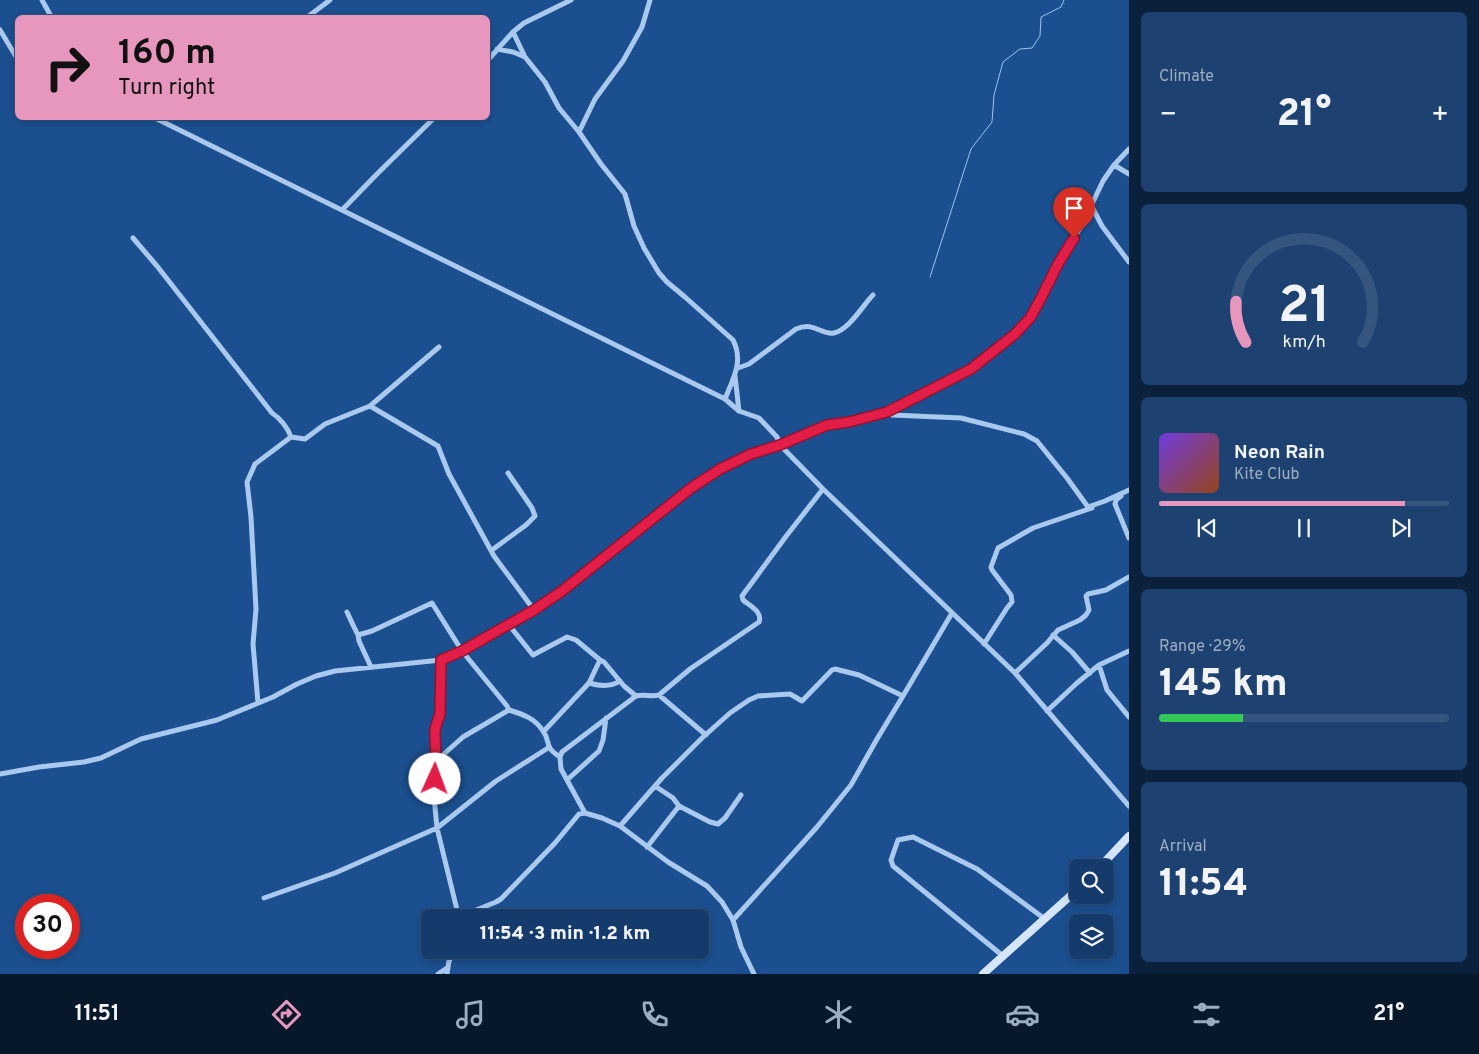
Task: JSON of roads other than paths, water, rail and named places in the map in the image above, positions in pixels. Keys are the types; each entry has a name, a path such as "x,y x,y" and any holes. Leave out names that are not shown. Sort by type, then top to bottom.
{"street":[{"path":"42,0 50,15"},
{"path":"310,15 330,0"},
{"path":"490,58 524,23 571,0"},
{"path":"579,132 595,99 623,61 642,27 650,0"},
{"path":"0,30 15,55"},
{"path":"514,32 525,57 545,82 559,108 625,194 634,226 644,248 659,273 733,340 738,348 738,368 724,399"},
{"path":"497,49 525,57"},
{"path":"165,120 724,399 740,411 759,418 777,437 780,445 823,489 1014,673 1129,806"},
{"path":"342,210 432,120"},
{"path":"0,774 101,758 142,740 217,720 316,676 335,671 441,660 510,625 562,591 691,488 720,469 751,454 780,445 827,425 849,422 887,412 971,369 1015,334 1030,318 1058,264 1082,225 1103,181 1114,165 1129,149"},
{"path":"1114,165 1129,174"},
{"path":"1091,205 1102,226 1129,262"},
{"path":"133,238 272,413 277,416 291,437"},
{"path":"738,368 749,364 802,326 810,326 829,333 844,328 873,295"},
{"path":"258,703 252,644 256,609 247,482 255,464 291,437 305,439 325,424 370,406 439,347"},
{"path":"735,376 740,411"},
{"path":"370,406 438,446 449,474 494,556 534,610"},
{"path":"887,412 892,415 961,418 1024,434 1037,441 1088,507 1128,490"},
{"path":"492,550 526,525 534,516 532,508 508,472"},
{"path":"585,813 561,768 560,757 562,752 636,696 641,694 659,695 690,669 759,622 761,617 743,600 742,596 823,489"},
{"path":"984,644 1012,602 1011,595 991,567 998,548 1033,528 1116,500 1128,490"},
{"path":"1116,500 1117,512 1129,538"},
{"path":"1014,673 1047,643 1058,630 1080,620 1086,615 1089,610 1086,596 1088,594 1106,590 1129,576"},
{"path":"358,635 372,631 432,603 462,651 509,710 528,716 544,731 548,748 560,757"},
{"path":"347,612 371,667"},
{"path":"733,920 817,827 851,785 876,739 952,613"},
{"path":"510,625 532,655 567,637 576,640 604,662 624,686 636,696"},
{"path":"1054,634 1090,673"},
{"path":"1047,711 1099,665 1129,651"},
{"path":"441,660 440,714 435,729 434,797 438,828 459,918 500,899 555,843 579,814 585,813 620,826 668,862 707,886 722,902 733,920 741,947 754,974"},
{"path":"544,731 589,684 600,660"},
{"path":"1099,665 1108,690 1129,716"},
{"path":"620,826 654,786 706,735 730,713 749,700 758,696 790,694 802,700 835,669 859,675 903,696"},
{"path":"589,684 614,685 620,681"},
{"path":"659,695 706,735"},
{"path":"436,761 463,737 509,710"},
{"path":"567,780 599,750 603,740 606,718"},
{"path":"264,898 335,873 438,828 496,781 548,748"},
{"path":"654,786 673,798 679,806 710,822 718,824 725,818 741,795"},
{"path":"647,847 679,806"},
{"path":"1107,859 1129,836"},
{"path":"1003,956 893,866 891,860 898,840 913,837 978,869 1045,919"},
{"path":"983,974 1069,897"},
{"path":"438,974 447,971 450,959"}],"waterway":[{"path":"930,277 971,149 992,122 994,95 1003,62 1020,49 1032,48 1040,36 1041,17 1061,7 1064,0"}]}
